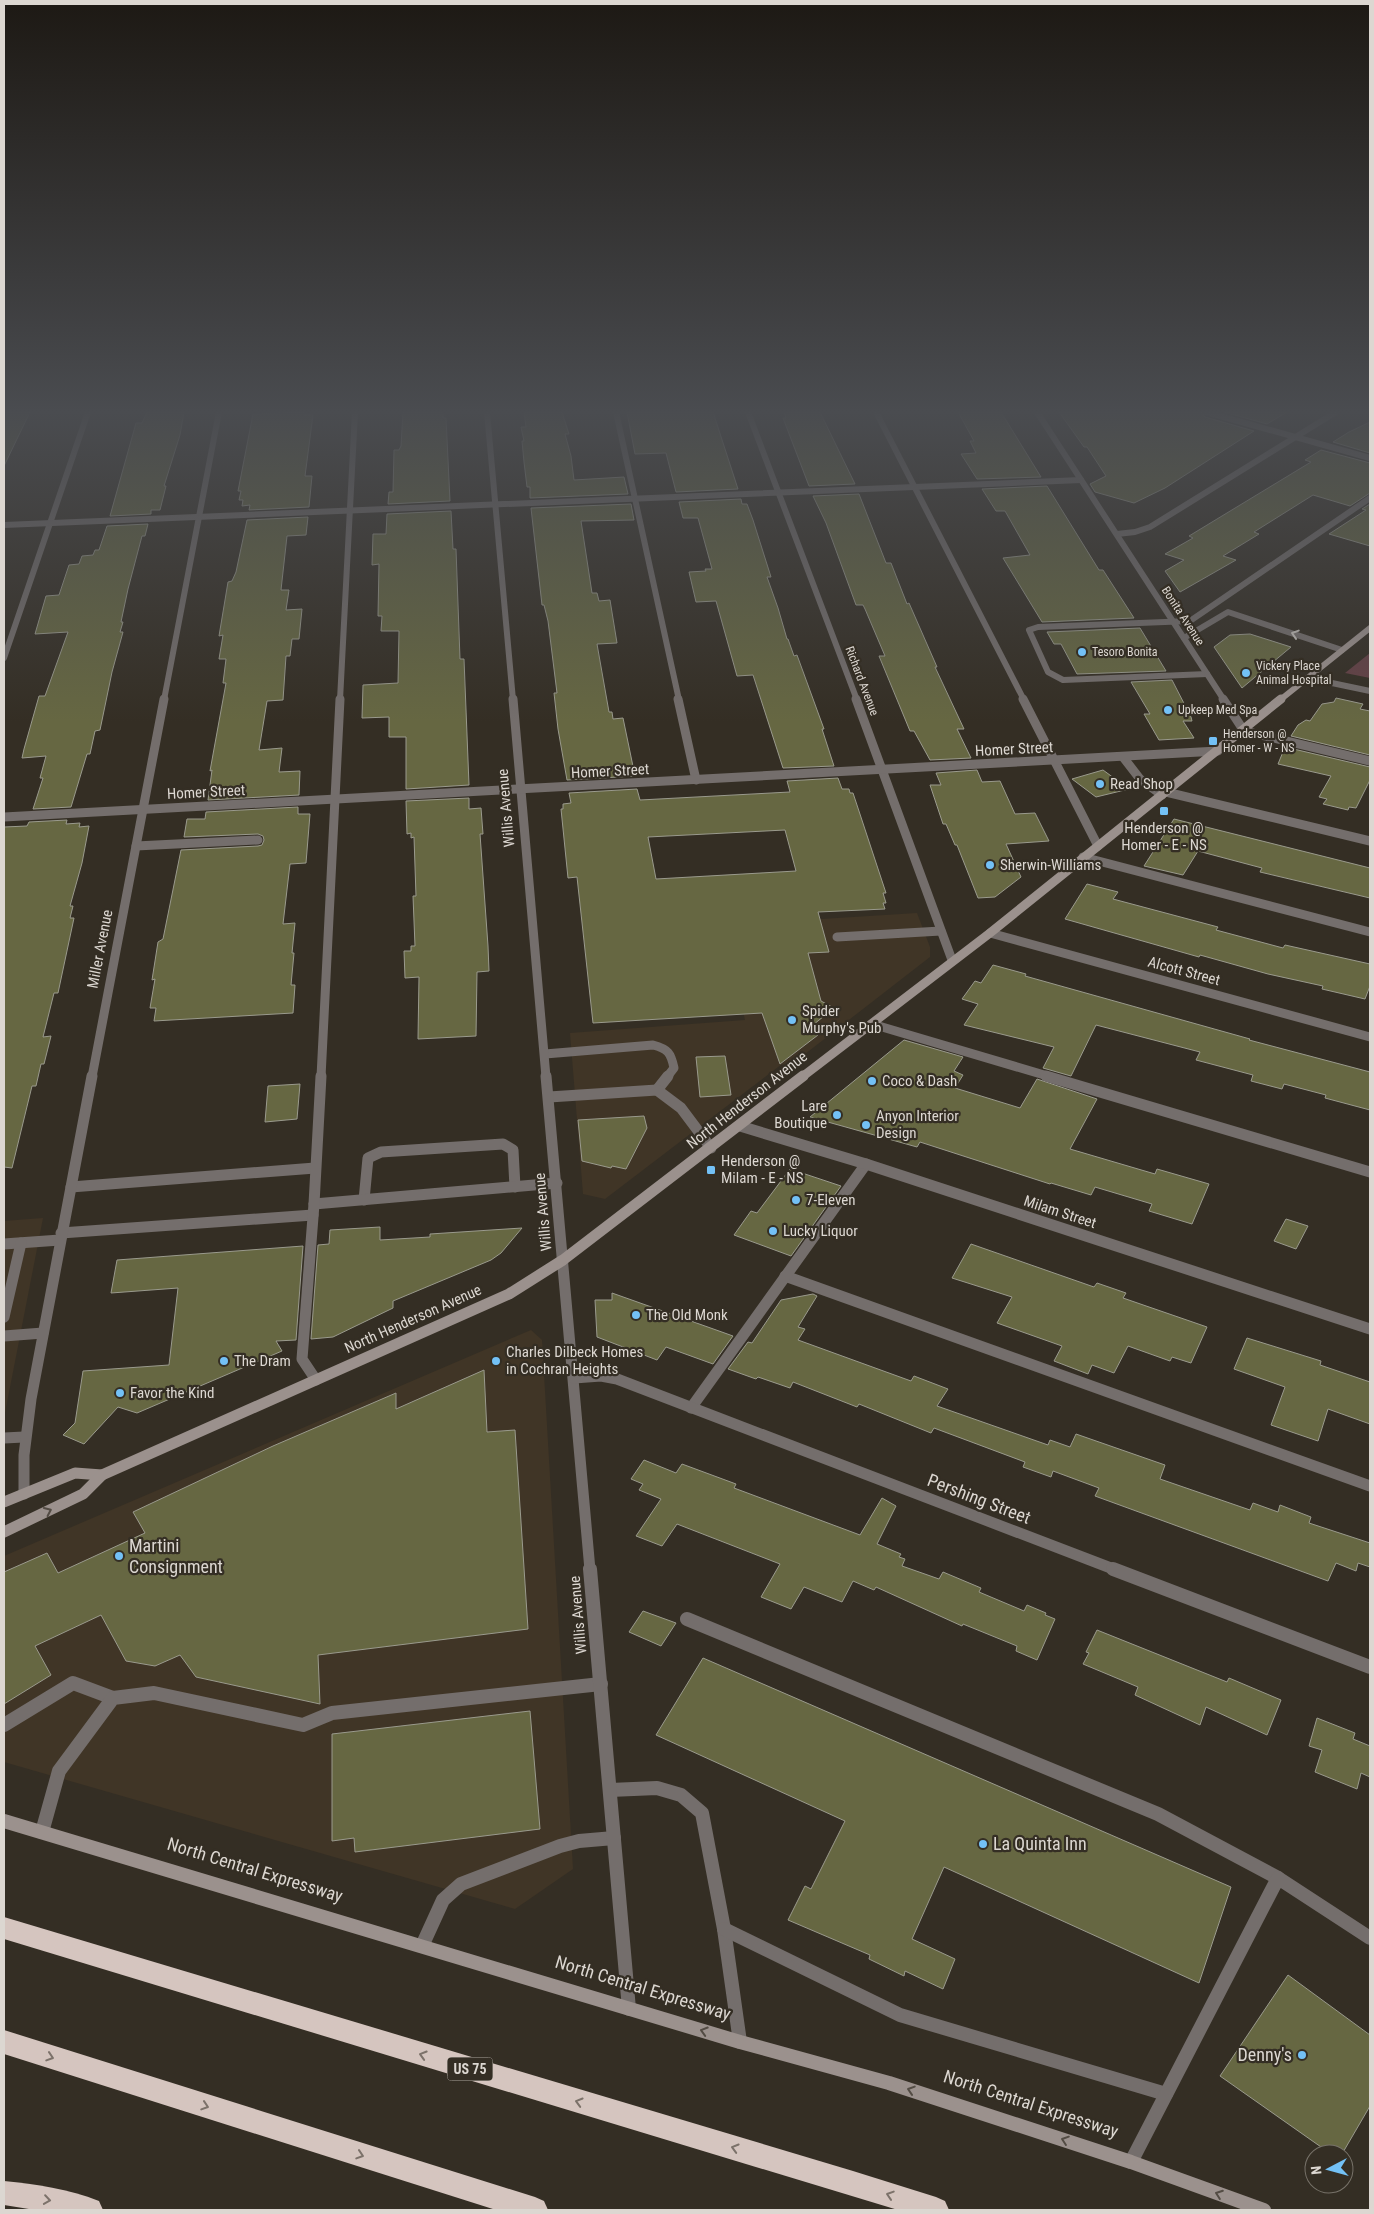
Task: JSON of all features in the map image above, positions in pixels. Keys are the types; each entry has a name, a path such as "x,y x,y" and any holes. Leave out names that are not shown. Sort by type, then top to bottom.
{"highway":[{"name":"US 75","path":"4,1928 853,2183 936,2210"},
{"path":"4,2042 535,2210"},
{"path":"4,2193 64,2202 90,2210"}],"street":[{"path":"4,658 53,515"},
{"path":"4,525 215,515"},
{"path":"316,1380 302,1358 314,1209 349,515"},
{"name":"Willis Avenue","path":"495,515 557,1183 629,2009"},
{"path":"639,515 696,780"},
{"name":"Richard Avenue","path":"785,515 952,960"},
{"path":"928,515 1098,846"},
{"name":"Bonita Avenue","path":"1105,515 1244,731"},
{"path":"1117,534 1135,532 1150,527 1169,515"},
{"path":"1207,674 1063,680 1048,672 1029,630 1038,627 1190,621 1216,606 1236,589 1344,515"},
{"name":"Miller Avenue","path":"24,1494 22,1468 24,1437 188,581 198,516"},
{"path":"1184,638 1228,612 1342,650"},
{"name":"North Henderson Avenue","path":"4,1532 83,1494 102,1475 509,1294 563,1260 740,1126 952,960 990,933 1082,857 1244,731 1370,628"},
{"path":"1308,678 1370,691"},
{"path":"1244,731 1370,761"},
{"name":"Homer Street","path":"4,817 1218,751"},
{"path":"1123,757 1132,772 1147,786 1164,794 1370,841"},
{"path":"136,846 258,840"},
{"path":"1082,857 1370,932"},
{"path":"837,937 941,931"},
{"name":"Alcott Street","path":"990,933 1370,1037"},
{"path":"872,1024 1370,1172"},
{"path":"545,1054 653,1045 668,1049 672,1056 674,1068 657,1090"},
{"path":"549,1097 657,1090 670,1097 685,1112 711,1148"},
{"name":"Milam Street","path":"740,1126 866,1164 1370,1330"},
{"path":"364,1200 368,1158 381,1152 503,1144 513,1150 515,1187"},
{"path":"691,1408 866,1164"},
{"path":"71,1187 315,1168"},
{"path":"4,1244 314,1209 364,1200 557,1183"},
{"path":"4,1317 21,1243"},
{"path":"785,1276 1370,1486"},
{"path":"4,1336 43,1333"},
{"name":"Pershing Street","path":"574,1378 601,1376 617,1379 1370,1668"},
{"path":"4,1438 24,1437"},
{"name":"North Henderson Avenue","path":"4,1502 75,1473 102,1475"},
{"path":"687,1619 1158,1814 1278,1878 1370,1938"},
{"path":"4,1725 73,1683 113,1698 154,1693 303,1725 332,1713 600,1684"},
{"path":"42,1832 59,1771 113,1698"},
{"path":"610,1790 658,1788 681,1795 702,1814 724,1929 740,2042"},
{"name":"North Central Expressway","path":"4,1821 740,2042 889,2083 1131,2162 1264,2210"},
{"path":"422,1946 443,1900 460,1884 560,1846 614,1838"},
{"path":"1131,2162 1278,1878"},
{"path":"724,1929 900,2015 1166,2094"}],"shaded area":[{"path":"1370,653 1370,678 1345,673"},
{"path":"917,913 930,947 930,957 787,1068 782,1064 605,1199 583,1194 570,1033 745,1020 724,925"},
{"path":"43,1218 4,1418 4,1221"},
{"path":"531,1330 542,1340 573,1869 515,1909 4,1762 4,1556"}],"building":[{"path":"387,515 451,515 453,549 456,549 460,659 464,659 469,785 406,789 406,737 389,737 389,717 362,718 363,685 398,683 399,631 381,631 382,616 378,616 379,564 372,565 373,534 386,534"},
{"path":"532,515 633,515 634,520 581,521 592,593 597,593 599,601 610,600 617,643 597,644 609,712 612,712 613,719 623,718 635,776 567,780 558,729 554,693 557,693 548,621 544,605 542,605"},
{"path":"682,515 751,515 771,577 767,577 787,639 794,656 797,655 824,729 822,729 834,766 783,768 753,675 737,676 716,601 696,602 689,572 712,569 698,518 683,518"},
{"path":"822,515 867,515 886,563 891,563 907,604 909,603 937,667 935,667 964,729 957,729 971,758 930,760 914,731 910,731 879,656 885,656 863,605 856,605"},
{"path":"1007,515 1065,515 1099,570 1103,570 1134,618 1042,622 1003,558 1030,555"},
{"path":"1223,515 1281,515 1254,532 1259,534 1223,556 1236,560 1180,592 1165,571 1184,560 1165,554 1193,538 1189,536"},
{"path":"1358,515 1370,515 1370,546 1329,534"},
{"path":"308,517 306,535 287,536 281,590 289,590 286,610 302,609 299,639 292,639 290,656 286,656 283,700 267,701 259,750 282,748 279,772 300,771 299,795 208,800 212,770 210,771 226,683 223,683 226,659 219,659 223,635 219,636 228,582 232,581 236,572 247,520"},
{"path":"148,524 145,536 142,536 128,589 121,622 123,622 120,632 123,632 112,672 100,730 95,731 90,754 87,754 71,807 33,809 43,778 40,778 46,756 22,758 39,696 45,696 68,632 35,634 46,596 59,595 69,565 79,564 82,556 93,555 95,550 99,550 107,526"},
{"name":"Tesoro Bonita","path":"1140,628 1166,671 1077,674 1061,644 1054,644 1047,632"},
{"path":"1250,634 1291,647 1242,688 1214,647 1230,635"},
{"path":"1172,680 1191,717 1192,721 1183,721 1194,738 1159,740 1144,714 1150,714 1131,682"},
{"path":"1336,698 1363,704 1360,709 1370,711 1370,755 1291,736 1298,725 1306,720 1310,721 1322,704 1334,702"},
{"path":"1285,747 1370,767 1370,780 1356,808 1349,807 1348,810 1323,804 1327,799 1319,797 1331,776 1278,764"},
{"path":"977,770 982,782 1000,781 1015,814 1035,813 1049,841 1006,844 1021,877 995,897 978,898 957,845 955,845 946,824 943,824 930,785 941,785 936,773"},
{"name":"Read Shop","path":"1103,770 1129,789 1096,797 1072,779"},
{"path":"838,778 842,789 849,789 850,793 853,793 886,893 883,893 886,903 883,903 885,909 818,912 829,952 808,953 821,1001 834,1008 808,1029 818,1035 780,1064 762,1013 593,1023 577,877 568,878 561,809 563,809 563,804 571,803 569,793 637,789 640,800 790,792 787,781","holes":["785,830 796,871 656,879 648,837"]},
{"path":"469,798 469,809 481,808 483,834 480,834 489,971 477,972 476,1036 418,1039 419,977 405,978 404,951 411,951 411,946 415,946 413,896 416,896 414,837 411,838 411,833 407,834 406,801"},
{"path":"298,807 298,814 310,814 306,863 290,864 283,924 295,923 291,985 295,985 293,1013 154,1021 156,1008 150,1008 158,942 163,939 181,850 258,846 262,845 264,840 263,836 258,834 184,837 187,819 205,819 206,812"},
{"path":"1174,819 1370,868 1370,898 1260,872 1262,868 1198,851 1183,875 1144,866"},
{"path":"67,820 66,824 80,823 79,827 89,826 82,863 70,906 73,906 70,918 74,918 58,993 54,993 43,1037 51,1036 44,1064 41,1064 36,1086 32,1086 12,1168 4,1167 4,827 27,826 29,822"},
{"path":"1087,884 1118,892 1113,899 1218,927 1216,930 1283,948 1285,945 1370,964 1370,986 1365,999 1322,989 1323,986 1268,974 1200,955 1199,957 1065,919"},
{"path":"993,965 1026,974 1025,976 1249,1040 1370,1072 1370,1110 1325,1098 1326,1095 1284,1084 1282,1089 1251,1081 1253,1075 1196,1060 1200,1052 1096,1025 1071,1076 1043,1068 1054,1047 964,1025 978,1004 962,999 975,981 981,983"},
{"path":"904,1040 963,1057 954,1071 963,1075 955,1088 1020,1108 1037,1079 1097,1099 1070,1149 1155,1174 1157,1169 1209,1184 1192,1224 1149,1211 1152,1204 1095,1187 1091,1195 1050,1184 920,1142 917,1147 810,1117"},
{"path":"725,1056 731,1095 700,1097 696,1057"},
{"path":"300,1084 297,1119 265,1122 268,1086"},
{"path":"644,1116 647,1128 626,1169 612,1166 611,1168 582,1161 578,1120"},
{"path":"790,1169 841,1186 791,1256 734,1235 751,1211 757,1213"},
{"path":"1286,1219 1308,1226 1296,1249 1274,1241"},
{"path":"380,1227 380,1240 430,1237 430,1234 522,1228 501,1253 491,1260 393,1301 393,1308 333,1337 311,1339 318,1245 329,1244 330,1230"},
{"path":"971,1244 1094,1287 1097,1283 1126,1293 1123,1298 1207,1327 1191,1363 1172,1357 1170,1361 1128,1346 1114,1373 1092,1365 1088,1374 1054,1361 1062,1346 997,1323 1012,1297 952,1278"},
{"path":"303,1246 296,1340 276,1341 282,1351 137,1413 118,1407 84,1444 63,1435 75,1423 83,1371 169,1365 178,1288 111,1293 117,1260"},
{"name":"The Old Monk","path":"612,1293 733,1336 713,1364 666,1347 657,1360 597,1337 595,1300 612,1300"},
{"path":"813,1294 817,1296 798,1327 805,1329 798,1340 911,1381 914,1376 948,1389 937,1406 1048,1445 1050,1440 1070,1447 1076,1434 1165,1465 1160,1479 1250,1510 1253,1503 1278,1512 1280,1505 1311,1517 1309,1523 1370,1543 1370,1567 1358,1563 1356,1571 1336,1563 1328,1581 1095,1496 1099,1488 1053,1471 1051,1477 1023,1467 1025,1462 934,1428 931,1433 859,1404 857,1407 793,1382 790,1388 728,1369 748,1342 752,1343 781,1300"},
{"path":"1247,1338 1321,1361 1320,1365 1370,1382 1370,1424 1328,1409 1318,1441 1271,1425 1285,1387 1234,1369"},
{"path":"484,1370 487,1432 515,1430 528,1629 318,1655 320,1704 196,1677 180,1655 155,1666 126,1661 101,1615 35,1646 51,1675 4,1704 4,1572 47,1553 58,1573 145,1533 133,1512 273,1446 396,1393 396,1409"},
{"path":"644,1460 676,1473 682,1464 736,1484 734,1488 860,1535 882,1498 896,1506 877,1544 901,1554 899,1557 905,1559 902,1566 939,1579 943,1572 981,1588 979,1592 1024,1611 1027,1605 1055,1619 1037,1660 1016,1651 1017,1646 963,1624 962,1626 876,1587 874,1590 853,1581 842,1602 804,1587 791,1609 761,1597 780,1564 677,1524 662,1546 636,1536 661,1499 639,1490 643,1484 631,1479"},
{"path":"643,1611 676,1623 661,1646 629,1632"},
{"path":"1097,1630 1227,1682 1229,1678 1281,1700 1267,1735 1206,1707 1200,1725 1135,1695 1138,1687 1083,1664 1089,1653 1086,1652"},
{"name":"La Quinta Inn","path":"703,1658 1231,1887 1199,1983 944,1867 912,1939 955,1959 943,1989 905,1971 904,1976 869,1959 870,1955 788,1920 805,1886 811,1889 845,1821 656,1735"},
{"path":"530,1711 540,1829 355,1852 354,1838 332,1841 332,1734"},
{"path":"1317,1718 1355,1733 1353,1739 1370,1746 1370,1777 1361,1773 1357,1789 1315,1772 1322,1750 1309,1746"},
{"name":"Denny's","path":"1288,1975 1370,2035 1370,2106 1348,2144 1317,2144 1220,2076"}],"place":[{"name":"Tesoro Bonita","path":"1082,652"},
{"name":"Vickery Place Animal Hospital","path":"1246,673"},
{"name":"Upkeep Med Spa","path":"1168,710"},
{"name":"Henderson @ Homer - W - NS","path":"1213,741"},
{"name":"Read Shop","path":"1100,784"},
{"name":"Henderson @ Homer - E - NS","path":"1164,811"},
{"name":"Sherwin-Williams","path":"990,865"},
{"name":"Spider Murphy's Pub","path":"792,1020"},
{"name":"Coco & Dash","path":"872,1081"},
{"name":"Lare Boutique","path":"837,1115"},
{"name":"Anyon Interior Design","path":"866,1125"},
{"name":"Henderson @ Milam - E - NS","path":"711,1170"},
{"name":"7-Eleven","path":"796,1200"},
{"name":"Lucky Liquor","path":"773,1231"},
{"name":"The Old Monk","path":"636,1315"},
{"name":"The Dram","path":"224,1361"},
{"name":"Charles Dilbeck Homes in Cochran Heights","path":"496,1361"},
{"name":"Favor the Kind","path":"120,1393"},
{"name":"Martini Consignment","path":"119,1556"},
{"name":"La Quinta Inn","path":"983,1844"},
{"name":"Denny's","path":"1302,2055"}]}
